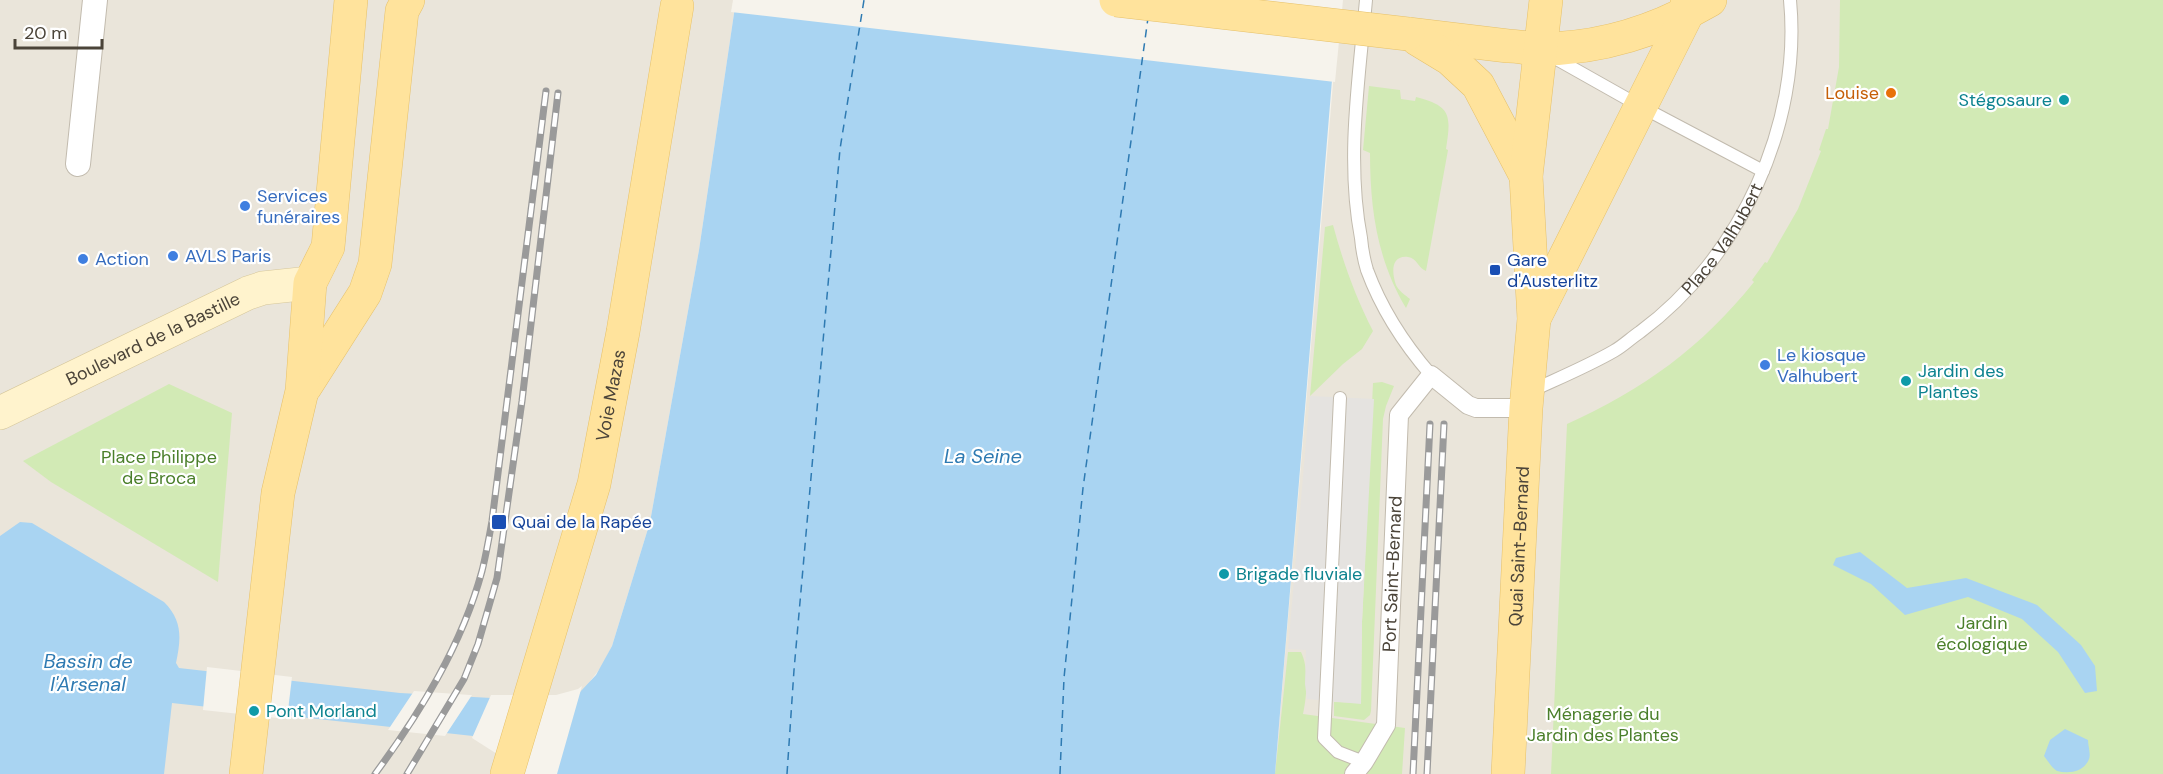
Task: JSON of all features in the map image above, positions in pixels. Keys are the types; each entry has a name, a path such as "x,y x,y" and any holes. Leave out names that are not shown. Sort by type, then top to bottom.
{"main road":[{"path":"246,774 278,493 302,391 310,283 328,247 351,0"},
{"path":"302,391 365,293 375,264 402,11 408,0"},
{"path":"1116,0 1539,49 1578,46 1625,37 1695,5"},
{"path":"1539,49 1546,0"},
{"name":"Quai Saint-Bernard","path":"1534,319 1640,106 1695,5"},
{"name":"Voie Mazas","path":"506,769 530,700 594,484 623,332 677,6"},
{"path":"1408,34 1450,59 1478,85 1526,176"},
{"name":"Quai Saint-Bernard","path":"1508,774 1527,400 1534,319 1526,176 1539,49"},
{"name":"Boulevard de la Bastille","path":"0,413 248,293 263,288 310,283"}],"street":[{"path":"78,164 95,0"},
{"path":"1431,375 1468,405 1476,408 1527,400"},
{"name":"Port Saint-Bernard","path":"1359,768 1386,725 1399,415 1431,375"}],"lane":[{"path":"1366,0 1354,134 1356,216 1366,267 1375,290 1402,337 1431,375"},
{"name":"Place Valhubert","path":"1527,400 1615,351 1668,309 1696,280 1720,250 1739,220 1763,171 1776,136 1790,63 1790,0"},
{"path":"1539,49 1763,171"},
{"path":"1340,398 1324,738 1359,768"}],"shaded area":[{"path":"0,0 736,0 699,250 650,522 612,646 602,666 591,680 558,774 0,774"},
{"path":"1340,0 2163,0 2163,774 1275,774"},
{"path":"1310,396 1374,399 1362,622 1361,704 1307,699 1306,650 1288,649"}],"green space":[{"name":"Jardin des Plantes","path":"1840,0 2163,0 2163,774 1551,774 1567,424 1621,397 1670,365 1714,327 1754,282 1752,280 1765,262 1767,263 1798,209 1821,151 1819,150 1826,129 1828,129 1839,67"},
{"path":"1369,86 1400,90 1401,99 1415,101 1416,97 1428,100 1443,109 1448,120 1446,149 1448,150 1426,271 1408,257 1398,259 1394,266 1396,285 1410,299 1406,308 1396,290 1382,252 1374,214 1370,153 1363,150"},
{"path":"1333,225 1350,279 1373,331 1362,349 1310,396 1325,227"},
{"path":"1382,382 1394,386 1383,419 1371,711 1364,720 1334,716 1334,702 1361,703 1362,622 1373,383"},
{"name":"Place Philippe de Broca","path":"169,384 232,413 218,582 51,482 23,461"},
{"path":"1288,652 1301,652 1304,659 1307,682 1303,714 1405,728 1402,774 1275,774"}],"water":[{"name":"La Seine","path":"736,0 1332,80 1275,774 528,774 518,764 473,736 172,703 164,774 0,774 0,536 20,522 32,523 164,602 175,616 179,631 176,663 179,668 400,693 530,700 580,692 596,675 612,646 650,522 699,250"},
{"path":"1860,552 1907,588 1966,578 2037,605 2081,645 2095,666 2097,691 2085,693 2058,652 2022,619 1968,597 1905,615 1871,584 1833,565 1836,558"},
{"path":"2065,729 2088,740 2090,752 2084,767 2071,772 2057,771 2044,756 2050,740"}],"pier":[{"path":"733,0 1343,0 1335,82 731,12"},
{"path":"207,667 292,677 287,719 203,710"},
{"path":"582,686 557,774 524,774 516,766 472,738 491,695 556,695"},
{"path":"414,691 472,695 445,736 388,730"}],"ferry route":[{"path":"787,774 794,670 840,149 864,0"},
{"path":"1060,774 1064,678 1083,488 1148,18"}],"railway":[{"path":"375,774 408,727 438,677 463,625 482,571 492,521 546,91"},
{"path":"407,774 464,679 478,644 497,578 522,401 558,93"},
{"path":"1413,774 1430,424"},
{"path":"1427,774 1444,424"}],"place":[{"name":"Louise","path":"1891,93"},
{"name":"Stégosaure","path":"2064,100"},
{"name":"Services funéraires","path":"245,206"},
{"name":"AVLS Paris","path":"173,256"},
{"name":"Action","path":"83,259"},
{"name":"Gare d'Austerlitz","path":"1495,270"},
{"name":"Le kiosque Valhubert","path":"1765,365"},
{"name":"Jardin des Plantes","path":"1906,381"},
{"name":"Quai de la Rapée","path":"499,522"},
{"name":"Brigade fluviale","path":"1224,574"},
{"name":"Pont Morland","path":"254,711"}],"park label":[{"name":"Jardin écologique","path":"1982,633"},
{"name":"Ménagerie du Jardin des Plantes","path":"1603,724"}],"water label":[{"name":"Bassin de l'Arsenal","path":"88,672"}]}
